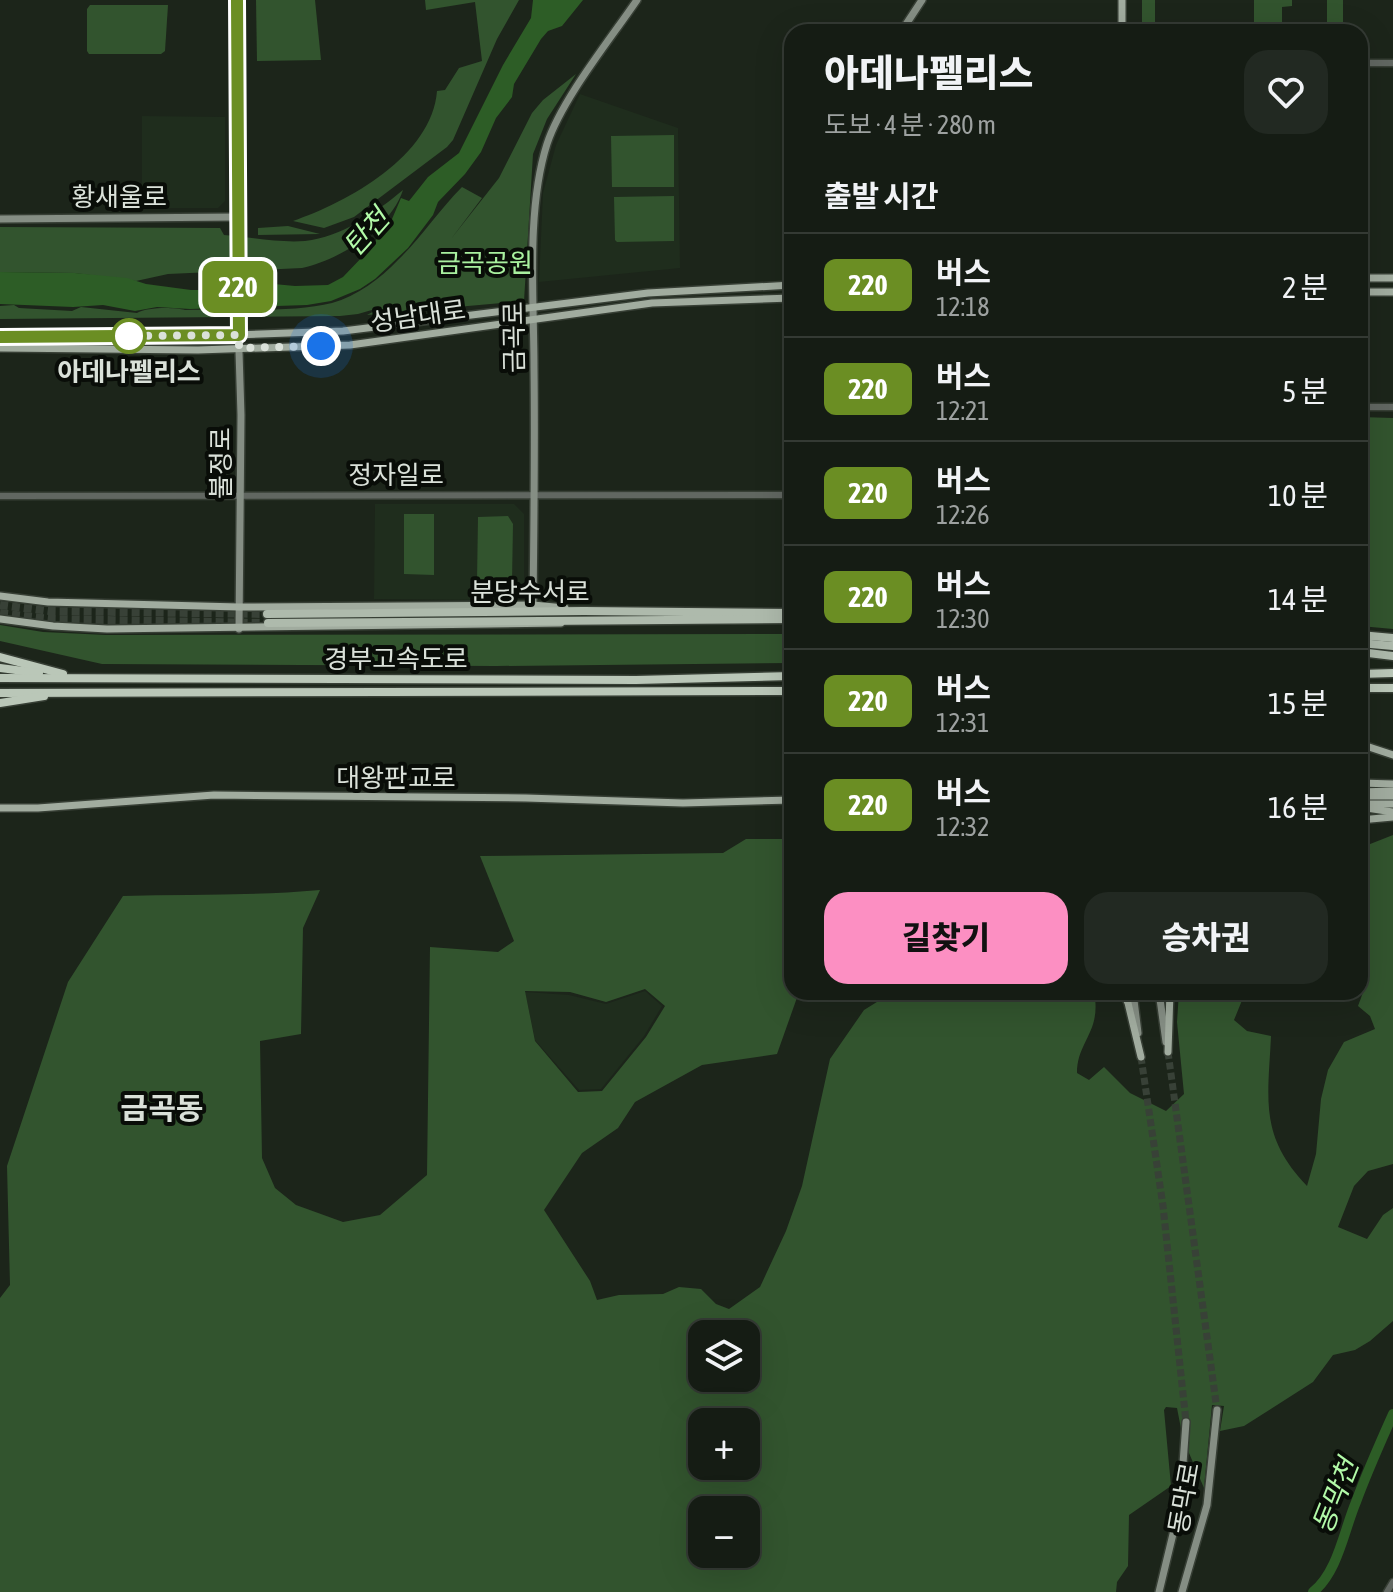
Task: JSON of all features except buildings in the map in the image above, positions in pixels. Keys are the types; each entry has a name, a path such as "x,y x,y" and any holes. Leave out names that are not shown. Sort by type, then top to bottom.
{"highway":[{"name":"분당수서로","path":"762,616 580,620 268,619 584,611 762,616 784,620"},
{"path":"762,616 784,612"},
{"path":"1368,636 1393,638"},
{"path":"1368,644 1393,646"},
{"path":"1368,653 1393,656"},
{"path":"0,657 76,677"},
{"path":"0,668 76,677"},
{"path":"1368,674 1393,673"},
{"name":"경부고속도로","path":"0,678 636,680 784,676"},
{"path":"1368,688 1393,688"},
{"name":"경부고속도로","path":"0,698 72,692 784,691"}],"main road":[{"path":"237,0 238,217"},
{"name":"금곡로","path":"533,605 533,241 546,147 556,122 637,0"},
{"path":"906,24 922,0"},
{"path":"1122,0 1122,24"},
{"name":"황새울로","path":"0,219 238,217"},
{"name":"불정로","path":"238,217 239,629"},
{"path":"1368,278 1393,278"},
{"name":"성남대로","path":"0,337 239,335 358,330 688,289 784,285"},
{"path":"1368,292 1393,292"},
{"name":"성남대로","path":"0,348 350,345 652,303 784,298"},
{"path":"0,596 48,602 239,607 533,605 584,611"},
{"path":"0,619 107,629 551,625 580,620"},
{"path":"1368,747 1393,755"},
{"path":"1368,783 1393,784"},
{"path":"1368,794 1393,794"},
{"name":"대왕판교로","path":"0,808 214,795 541,798 683,803 784,800"},
{"path":"1368,806 1393,804"},
{"path":"1368,808 1393,814"},
{"path":"1368,819 1393,814"},
{"path":"1127,1000 1141,1057 1134,1000"},
{"path":"1160,1000 1168,1052 1170,1000"},
{"name":"동막로","path":"1182,1592 1207,1505 1217,1410"},
{"name":"동막로","path":"1159,1592 1180,1505 1186,1422"}],"street":[{"path":"1368,63 1393,63"},
{"path":"1368,407 1393,407"},
{"name":"정자일로","path":"0,496 784,495"},
{"path":"1387,1592 1393,1582"}],"shaded area":[{"name":"탄천","path":"533,0 583,0 562,26 548,31 541,39 514,84 512,97 496,118 481,152 438,202 433,215 408,248 360,289 331,301 307,305 190,309 157,307 135,311 103,305 0,304 0,272 75,273 127,278 191,290 237,290 263,283 328,285 343,277 392,219 401,198 409,201 428,177 459,153 503,65 531,18"},
{"path":"580,94 678,128 680,268 539,282 543,193 556,145"},
{"path":"142,116 225,117 225,201 218,208 142,208"},
{"path":"375,504 514,504 524,514 524,592 516,600 374,599"},
{"path":"645,991 662,1006 644,1036 601,1089 579,1090 535,1040 525,992 569,995 606,1004"}],"green space":[{"path":"256,0 315,0 321,60 257,61"},
{"path":"425,0 519,0 497,39 453,140 354,217 324,228 293,221 338,202 384,173 404,156 420,136 432,114 437,91 445,90 459,68 482,61 475,2 426,10"},
{"path":"1142,0 1155,0 1155,24 1142,24"},
{"path":"1254,0 1292,0 1292,6 1282,7 1282,24 1254,24"},
{"path":"1327,0 1343,0 1343,24 1327,24"},
{"path":"90,5 168,5 165,51 161,54 89,54 87,9"},
{"name":"금곡공원","path":"576,74 547,119 533,154 524,301 367,315 382,307 340,316 0,319 0,306 14,305 19,308 72,311 81,307 137,313 161,308 298,308 341,300 368,286 391,267 462,187 482,198 451,239 499,178 532,113 543,100"},
{"path":"674,135 674,187 612,187 611,136"},
{"path":"403,190 387,217 362,240 332,258 302,268 168,274 136,281 75,273 0,272 0,227 220,228 224,235 305,241 345,229"},
{"path":"674,196 674,241 615,240 614,197"},
{"path":"288,226 320,234 258,235 258,228"},
{"path":"1368,417 1393,418 1393,629 1368,627"},
{"path":"404,514 434,514 434,575 404,574"},
{"path":"508,516 513,524 512,581 477,581 478,517"},
{"path":"0,625 43,632 106,635 784,634 784,663 496,666 102,664 0,641"},
{"path":"1393,835 1393,1164 1368,1171 1354,1186 1338,1227 1367,1239 1383,1215 1393,1208 1393,1321 1355,1350 1333,1355 1313,1382 1244,1426 1220,1431 1224,1406 1212,1405 1204,1488 1183,1439 1177,1408 1166,1407 1171,1486 1129,1515 1128,1566 1117,1582 1116,1592 0,1592 0,1298 10,1285 7,1166 68,982 123,896 320,890 303,928 301,1034 260,1041 262,1158 275,1188 296,1205 343,1222 380,1215 427,1175 430,947 498,952 514,941 480,856 723,853 746,839 784,839 784,1000 796,1000 777,1054 702,1065 635,1102 618,1128 582,1153 544,1210 590,1281 597,1300 619,1295 663,1294 679,1287 701,1289 716,1304 729,1309 760,1287 786,1231 802,1186 830,1059 864,1010 880,1000 1095,1000 1095,1017 1081,1052 1077,1073 1089,1080 1104,1067 1130,1093 1166,1111 1184,1094 1177,1022 1178,1000 1242,1000 1234,1020 1247,1031 1271,1036 1268,1098 1274,1133 1292,1168 1307,1186 1316,1154 1321,1099 1328,1070 1344,1042 1375,1029 1370,1016 1358,1006 1360,1000 1368,1000 1368,845","holes":["645,989 665,1006 646,1037 602,1091 578,1092 535,1041 525,991 570,992 606,1002"]}],"waterway":[{"name":"동막천","path":"1313,1592 1322,1584 1334,1562 1393,1414"}],"tunnel":[{"path":"0,605 49,611 267,614"},
{"path":"0,613 50,619 268,623"},
{"path":"1168,1052 1217,1410"},
{"path":"1141,1057 1163,1206 1186,1422"}],"bus line":[{"name":"220","path":"0,337 239,335 237,0"}],"place":[{"name":"아데나펠리스","path":"129,336"}],"district":[{"name":"금곡동","path":"162,1108"}],"route":[{"path":"129,336 117,336 239,335 239,348 321,346"}]}
